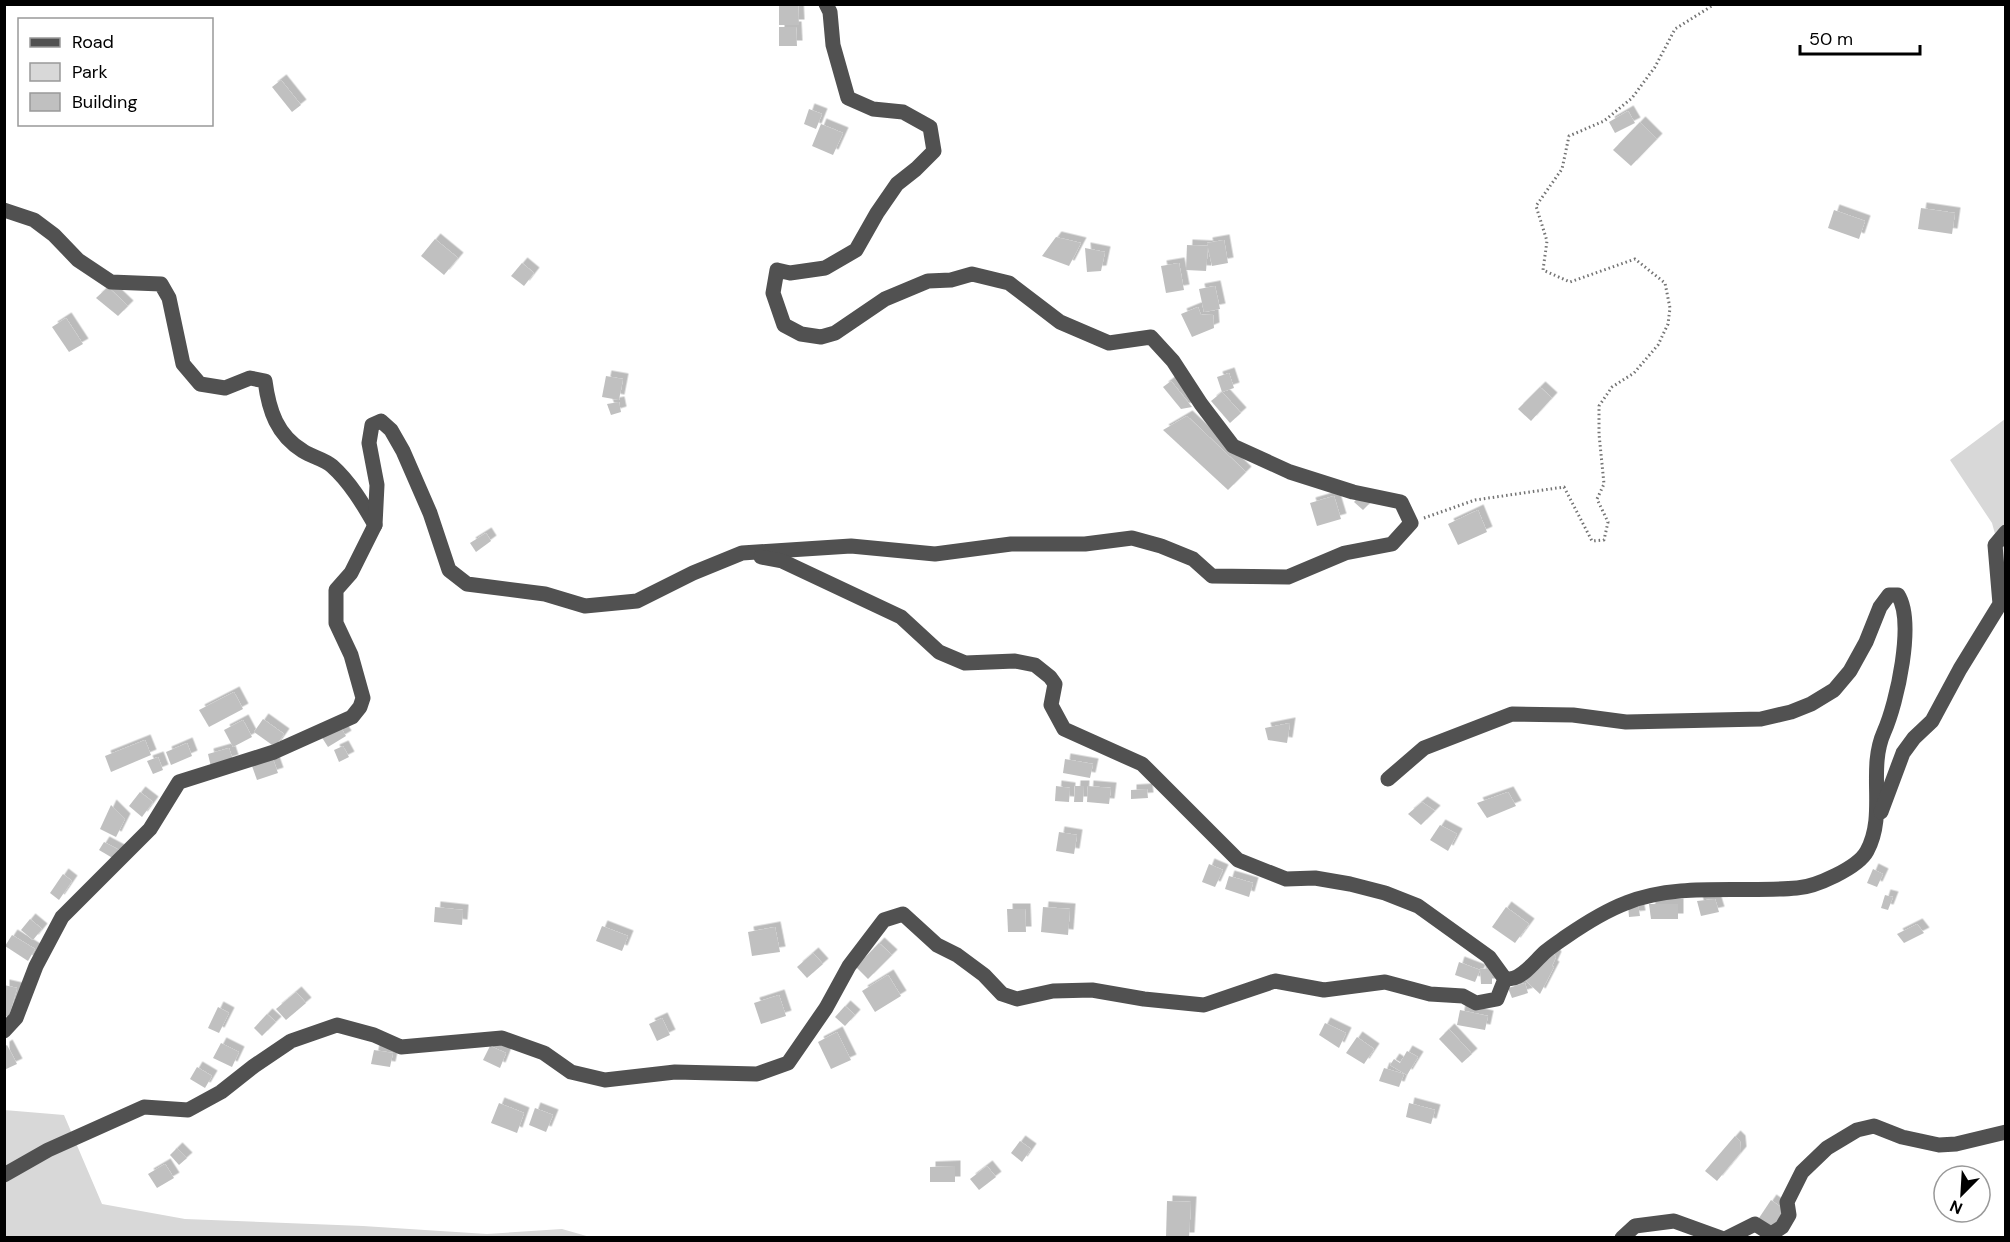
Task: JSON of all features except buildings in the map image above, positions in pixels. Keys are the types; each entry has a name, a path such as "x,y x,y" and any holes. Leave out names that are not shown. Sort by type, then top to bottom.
{"street":[{"path":"4,1031 16,1018 36,966 62,917 150,829 179,782 274,752 352,717 360,707 363,698 351,654 336,623 336,590 351,573 375,525 377,485 369,443 372,424 381,421 391,430 404,451 430,513 449,570 467,584 545,594 585,606 637,601 693,573 742,553 851,546 935,554 1011,544 1085,544 1132,538 1161,546 1193,559 1212,576 1288,577 1345,553 1392,544 1411,523 1401,502 1353,492 1290,472 1233,447 1173,361 1151,337 1110,343 1060,322 1009,283 972,274 951,280 928,281 885,299 835,333 821,337 801,334 784,325 773,293 777,270 790,273 825,268 856,250 897,184 934,151 930,127 903,112 873,109 848,98 832,45 830,12 826,4"},
{"path":"4,210 34,220 54,235 78,260 111,282 161,284 169,298 183,364 200,384 225,388 250,378 265,381 267,399 279,430 302,451 331,464 359,496 375,525"},
{"path":"1505,979 1514,978 1520,974 1546,951 1593,919 1645,896 1721,890 1799,888 1853,866 1867,852 1903,753 1914,738 1932,721 1960,669 2000,604 1995,545 2006,532"},
{"path":"742,553 782,561 901,617 939,652 965,663 1015,661 1035,665 1050,676 1055,684 1051,705 1064,729 1142,764 1238,860 1286,879 1315,878 1350,884 1385,893 1418,906 1489,957 1505,979"},
{"path":"1388,779 1424,748 1512,714 1573,715 1626,722 1761,719 1791,712 1811,704 1834,690 1850,671 1884,601 1889,595 1898,595 1903,603 1903,654 1892,713 1876,759 1876,826"},
{"path":"4,1175 48,1150 144,1107 188,1110 221,1092 291,1041 336,1025 374,1035 400,1047 502,1038 543,1053 571,1072 605,1080 675,1072 757,1074 788,1063 826,1008 849,966 884,920 903,914 937,945 957,955 984,975 1002,994 1017,999 1053,991 1092,990 1144,999 1204,1005 1275,981 1324,990 1385,982 1430,994 1463,996 1476,1003 1497,999 1505,979"},
{"path":"1727,1238 1755,1224 1771,1234 1782,1227 1789,1215 1787,1202 1802,1172 1827,1148 1857,1130 1874,1126 1902,1137 1939,1145 1956,1144 2006,1132"},
{"path":"1622,1238 1635,1226 1674,1221 1721,1238"}],"path":[{"path":"1411,523 1475,500 1564,487 1592,541 1604,540 1608,522 1597,499 1604,484 1599,406 1612,387 1634,372 1658,345 1668,324 1670,308 1665,283 1635,260 1570,282 1543,270 1547,241 1536,206 1562,169 1569,136 1604,121 1632,98 1655,66 1675,29 1715,4"}],"green space":[{"path":"2005,419 2005,570 1992,523 1950,460"},
{"path":"4,1110 64,1115 102,1204 185,1219 363,1226 487,1234 562,1229 590,1237 5,1237"}]}
